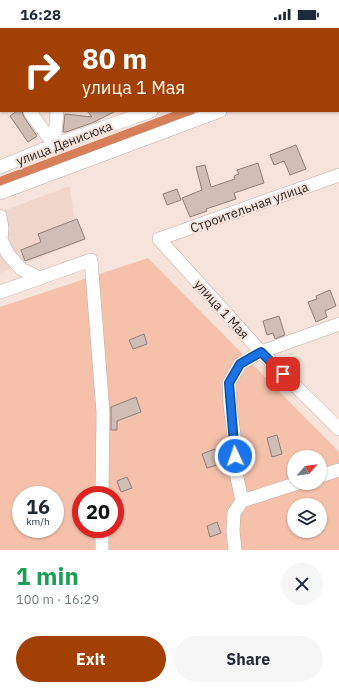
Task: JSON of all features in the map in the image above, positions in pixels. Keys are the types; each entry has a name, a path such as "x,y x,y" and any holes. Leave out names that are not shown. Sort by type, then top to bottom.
{"street":[{"path":"30,112 54,145"},
{"path":"54,145 57,112"},
{"name":"улица Денисюка","path":"0,167 54,145 148,112"},
{"path":"0,193 217,112"},
{"name":"Строительная улица","path":"159,239 339,174"},
{"path":"0,216 2,228 0,240 8,254 21,269 40,278"},
{"name":"улица 1 Мая","path":"159,239 261,352 339,429"},
{"path":"0,292 90,260 103,412 102,486"},
{"path":"242,501 235,468 234,434 229,383 240,364 261,352 339,324"},
{"path":"327,474 339,470"},
{"path":"235,550 233,531 234,513 242,501 287,487"},
{"path":"102,538 102,550"}],"shaded area":[{"path":"70,186 77,243 0,273 0,212"},
{"path":"148,258 339,452 339,550 0,550 0,307"}],"building":[{"path":"16,112 22,112 37,136 28,142 10,116"},
{"path":"88,112 114,112 92,123 63,132 65,114 92,117"},
{"path":"296,145 306,169 290,175 284,161 274,165 270,155"},
{"path":"258,163 264,183 234,193 236,199 206,209 207,211 190,217 182,198 202,190 196,167 205,165 211,187 235,179 234,176 239,174 237,170"},
{"path":"177,189 181,200 167,205 163,194"},
{"path":"77,219 85,239 25,261 21,250 41,242 38,234"},
{"path":"330,290 336,306 325,311 327,317 316,322 308,302 317,299 316,296"},
{"path":"279,316 285,335 275,339 273,333 267,335 263,321"},
{"path":"144,334 147,344 133,349 129,340"},
{"path":"136,397 141,412 117,421 117,430 111,430 111,407"},
{"path":"277,435 282,454 272,457 267,438"},
{"path":"215,449 220,464 207,468 202,454"},
{"path":"127,477 132,488 124,491 124,486 119,486 117,481"},
{"path":"217,522 221,533 210,537 207,526"}],"waterway":[{"path":"0,182 187,112"}],"route":[{"path":"235,456 229,383 240,364 261,352 283,374"}]}
